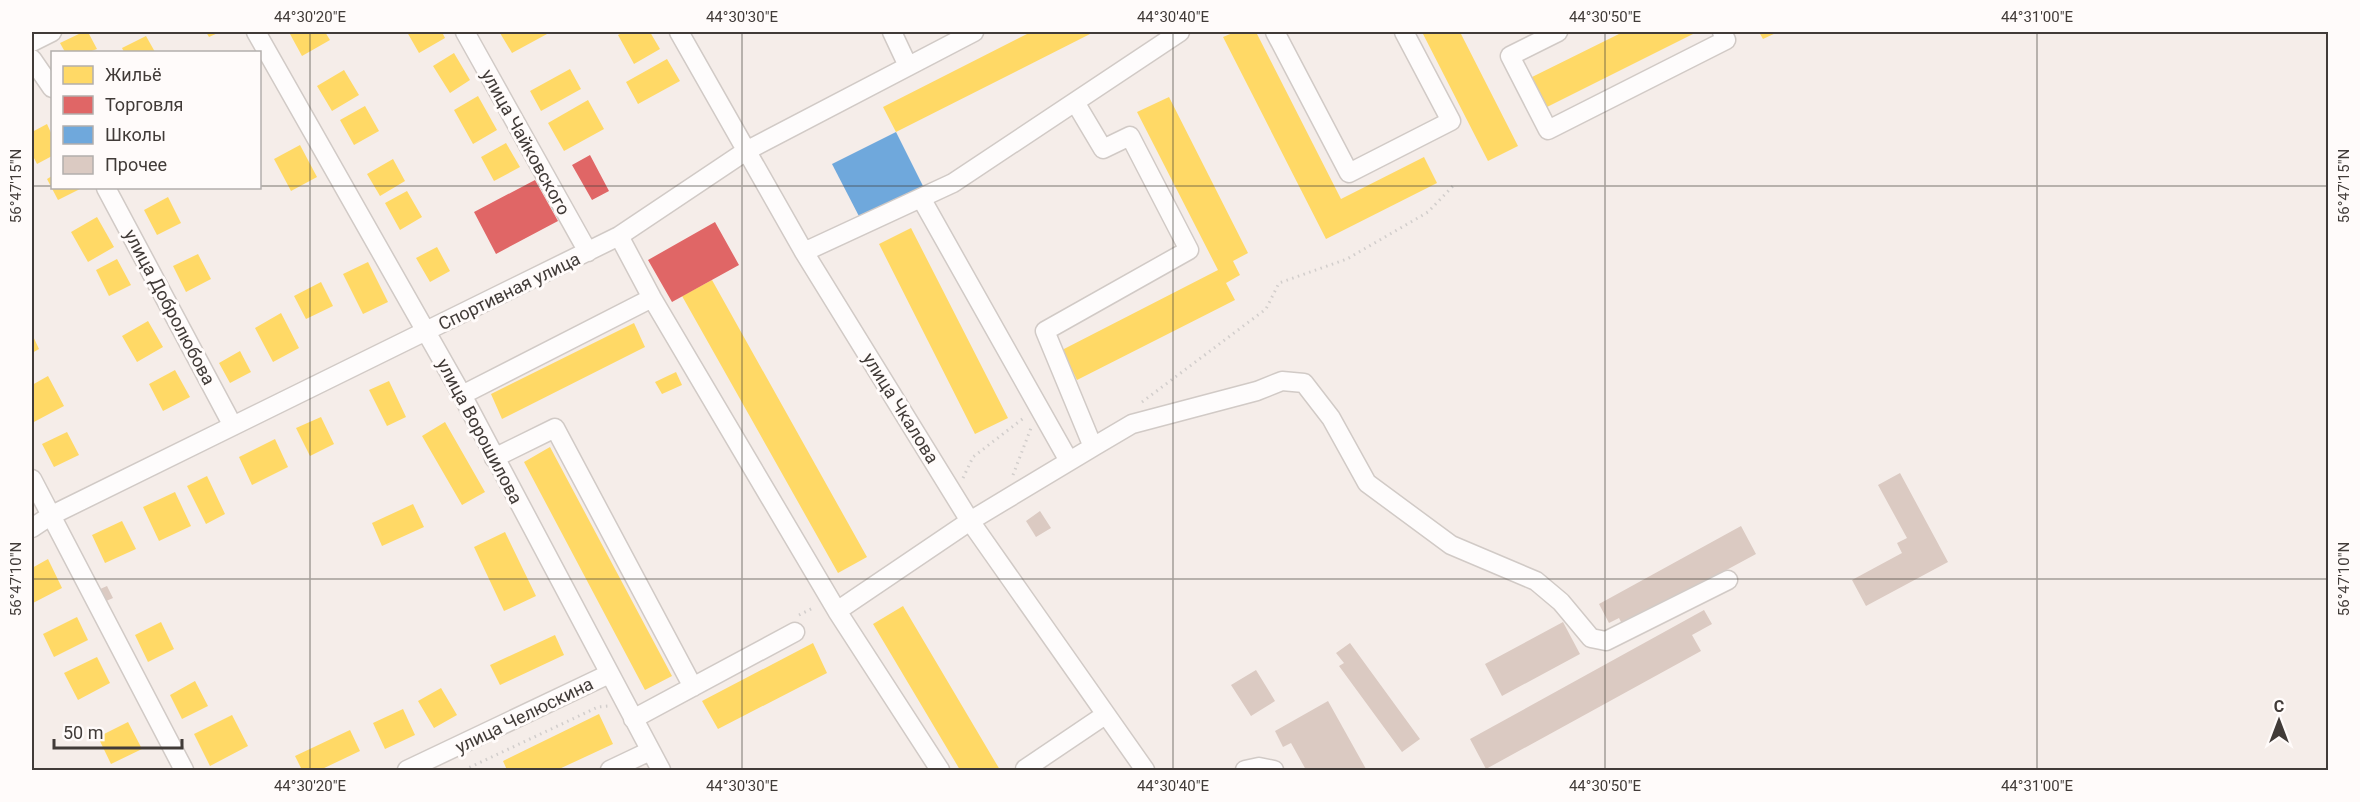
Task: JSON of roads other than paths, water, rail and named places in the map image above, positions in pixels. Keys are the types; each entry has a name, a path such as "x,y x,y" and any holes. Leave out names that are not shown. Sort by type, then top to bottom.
{"street":[{"path":"32,42 52,32"},
{"name":"улица Ворошилова","path":"256,32 462,395 661,771"},
{"name":"улица Чайковского","path":"465,32 588,252"},
{"name":"улица Чкалова","path":"679,32 804,252 970,521 1145,771"},
{"path":"892,32 908,66"},
{"name":"Спортивная улица","path":"32,528 50,516 619,236 746,151 974,32"},
{"path":"804,252 952,183 1180,32"},
{"path":"1275,32 1349,173 1451,121 1404,32"},
{"path":"1558,32 1524,39 1510,56 1548,130 1726,40 1722,32"},
{"path":"32,59 51,87"},
{"path":"1075,102 1103,150 1130,136 1189,250 1045,331 1093,447"},
{"name":"улица Добролюбова","path":"107,189 233,426"},
{"path":"921,198 1069,461"},
{"path":"619,236 652,298 837,610 940,771"},
{"path":"462,395 652,298"},
{"path":"837,610 970,521 1132,424 1257,391 1282,381 1304,383 1331,418 1367,483 1451,544 1536,581 1561,602 1592,638 1606,641 1728,580"},
{"path":"494,458 555,428 693,687"},
{"path":"32,479 184,771"},
{"path":"32,507 50,516"},
{"path":"629,712 693,687 795,632"},
{"name":"улица Челюскина","path":"407,771 428,766 609,674"},
{"path":"1026,771 1025,769 1105,714"},
{"path":"610,771 650,751"},
{"path":"1245,771 1259,767 1275,771"}]}
